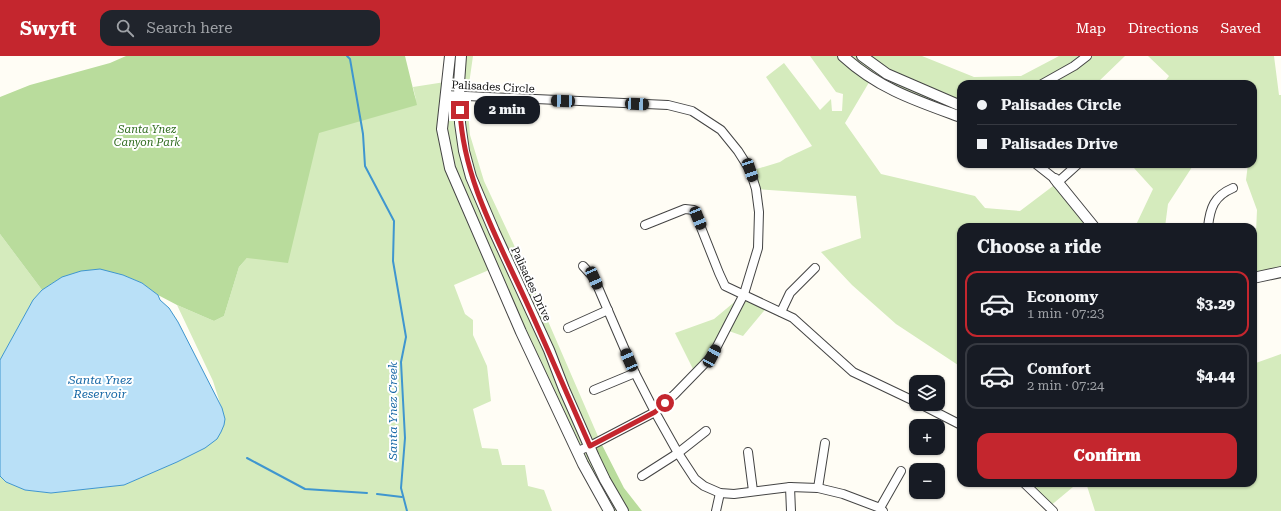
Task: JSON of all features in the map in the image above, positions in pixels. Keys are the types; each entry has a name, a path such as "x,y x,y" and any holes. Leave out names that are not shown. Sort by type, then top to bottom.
{"street":[{"path":"450,56 442,129 450,168 518,325 583,464 609,511"},
{"name":"Palisades Drive","path":"462,56 459,83 461,133 464,150 472,177 494,231 549,350 564,389 605,480 623,511"},
{"path":"843,56 854,66 885,87 912,99 957,116"},
{"path":"862,56 887,74 957,104"},
{"path":"1049,80 1074,66 1087,56"},
{"name":"Palisades Circle","path":"445,95 668,105 692,111 720,130 738,151 750,170 756,189 759,212 758,248 744,294 712,356 655,412 578,451"},
{"path":"1041,168 1056,181"},
{"path":"1047,168 1091,223"},
{"path":"1056,181 1073,168"},
{"path":"1208,223 1213,203 1218,197 1233,188"},
{"path":"645,225 686,209 694,210 725,286 793,318 853,372 909,399"},
{"path":"583,266 594,278 634,373 655,412 678,453 695,478 704,486 720,493 734,494 753,490 790,487 818,488 843,494 882,510 901,471"},
{"path":"781,312 790,293 815,268"},
{"path":"1257,277 1281,272"},
{"path":"568,328 608,310"},
{"path":"594,390 634,373"},
{"path":"934,411 957,423"},
{"path":"642,476 678,453 706,431"},
{"path":"818,488 825,443"},
{"path":"748,452 753,490"},
{"path":"790,487 791,511"},
{"path":"1028,487 1053,511"},
{"path":"716,511 720,493"}],"green space":[{"name":"Santa Ynez Canyon Park","path":"126,56 405,56 417,105 319,133 288,263 247,258 239,267 224,316 214,321 177,305 158,295 142,283 123,275 62,277 42,290 0,234 0,97 30,85 110,63"},
{"path":"399,56 416,100 413,87 445,82 448,56 473,56 467,98 470,135 484,181 528,275 600,441 623,511 609,511 496,267 454,285 465,314 473,320 473,335 487,366 491,401 473,409 482,448 498,449 502,465 525,465 528,486 544,490 552,511 0,511 0,476 6,482 25,490 51,493 124,485 205,448 225,419 213,381 177,305 214,321 224,316 239,267 247,258 259,166"},
{"path":"810,56 922,56 974,77 1021,76 1059,56 1125,56 1100,80 957,80 957,115 871,79 845,123 881,174 975,196 985,208 1020,211 1057,183 1091,223 957,223 957,364 896,324 852,285 821,252 861,238 856,196 756,189 750,171 780,162 812,146 766,77 784,63 820,110 831,99 832,111 842,111 843,94 836,92"},
{"path":"1148,56 1274,56 1279,95 1281,95 1281,272 1257,277 1257,210 1246,180 1248,168 1257,168 1257,80 1166,80 1169,76"},
{"path":"1134,168 1191,168 1168,204 1166,223 1137,223 1153,189"},
{"path":"0,234 42,290 33,300 0,360"},
{"path":"744,294 768,306 743,336 726,330 695,373 675,333 714,319"},
{"path":"1281,354 1281,511 1095,511 1087,487 1257,487 1257,363"},
{"path":"600,441 624,488 642,511 623,511 590,446"},
{"path":"1028,487 1073,487 1049,507"}],"water":[{"name":"Santa Ynez Reservoir","path":"100,269 123,275 142,283 158,295 160,300 169,308 178,322 222,408 225,419 224,425 217,439 205,448 124,485 51,493 25,490 6,482 0,476 0,360 33,300 42,290 62,277 81,271"}],"waterway":[{"name":"Santa Ynez Creek","path":"347,56 350,59 363,134 365,166 394,221 393,261 406,337 401,362 405,438 401,488 407,511"},
{"path":"247,458 305,489 367,493"},
{"path":"377,494 402,497"}],"route":[{"path":"460,110 461,133 464,150 475,187 549,350 564,389 590,446 655,412 665,403"}]}
